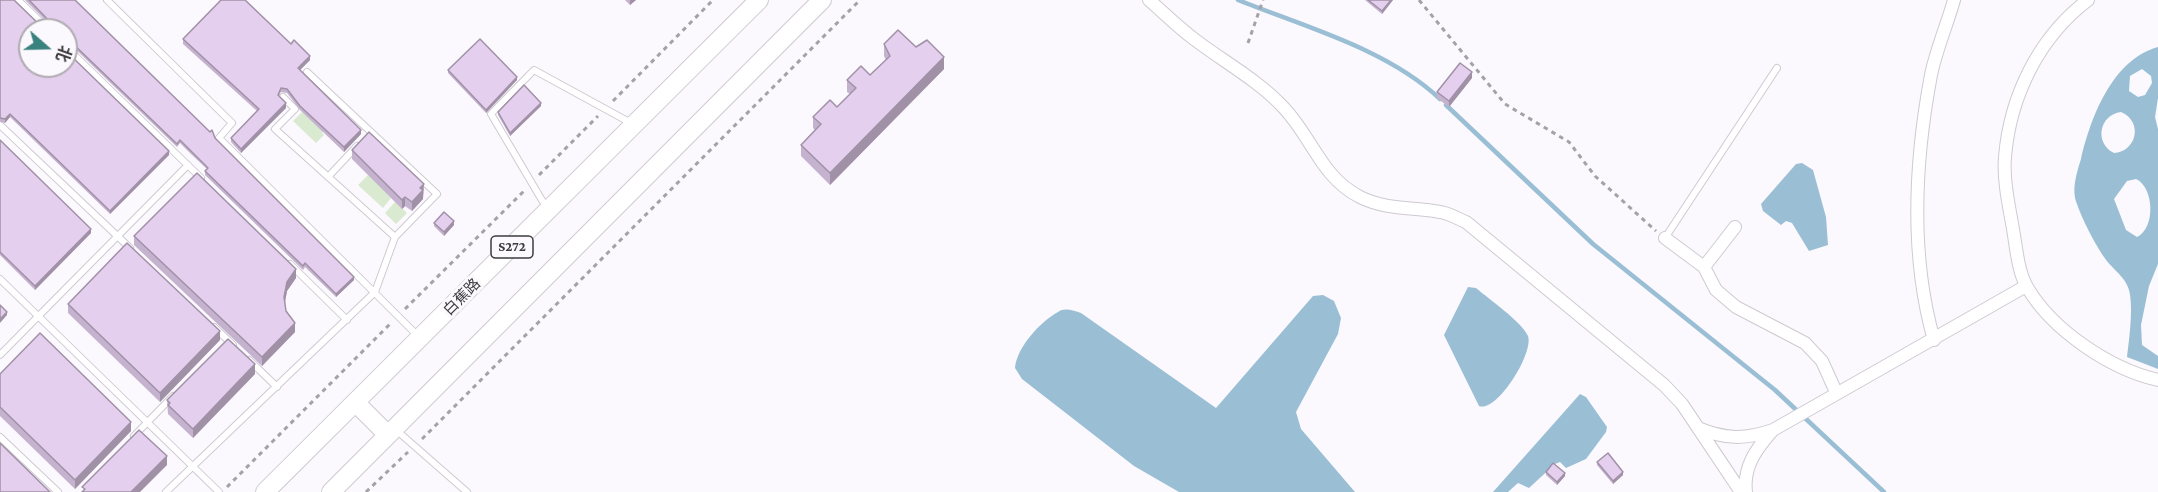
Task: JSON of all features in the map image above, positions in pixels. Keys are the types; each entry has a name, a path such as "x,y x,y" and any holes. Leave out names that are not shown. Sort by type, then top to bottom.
{"main road":[{"name":"白蕉路","path":"265,492 759,0"},
{"path":"331,492 822,0"},
{"path":"356,403 391,432"}],"street":[{"path":"1149,0 1193,39 1255,81 1284,108 1308,138 1320,161 1335,182 1361,197 1388,207 1443,212 1466,222 1664,385 1682,404 1741,492"},
{"path":"1934,340 1928,322 1918,239 1919,154 1932,73 1954,0"},
{"path":"2088,0 2051,35 2027,75 2011,118 2005,159 2008,202 2026,286 2051,316 2079,343 2113,364 2158,380"},
{"path":"1704,267 1735,227"},
{"path":"1665,238 1704,267 1716,290 1736,307 1805,343 1822,361 1836,392"},
{"path":"1698,428 1715,435 1734,438 1754,437 1773,430 1836,392 1934,340 2026,286"},
{"path":"1746,492 1749,464 1758,447 1773,430"}],"lane":[{"path":"18,0 37,18"},
{"path":"107,0 232,123 219,138 420,339"},
{"path":"78,59 204,181"},
{"path":"1665,238 1777,68"},
{"path":"548,211 490,114 534,70 634,125"},
{"path":"166,492 375,292 395,237 437,194 307,72"},
{"path":"283,98 294,109 275,129 395,237"},
{"path":"0,125 134,252"},
{"path":"328,177 370,132"},
{"path":"0,355 188,165"},
{"path":"280,254 348,320"},
{"path":"0,279 220,492"},
{"path":"211,324 236,348"},
{"path":"220,348 228,340"},
{"path":"244,356 277,387"},
{"path":"125,445 180,389"},
{"path":"391,432 414,446 467,492"},
{"path":"0,437 58,492"}],"path":[{"path":"220,492 713,0"},
{"path":"366,492 860,0"},
{"path":"1248,42 1263,0"},
{"path":"1419,0 1435,16 1505,104 1569,142 1595,176 1665,238"}],"green space":[{"path":"302,112 325,130 322,133 324,135 316,143 293,121"},
{"path":"368,175 389,190 386,193 391,198 383,208 358,185"},
{"path":"395,202 407,213 396,224 385,213"}],"water":[{"path":"2158,47 2158,98 2155,117 2158,129 2158,264 2149,286 2141,325 2142,345 2158,356 2158,369 2127,357 2131,320 2129,291 2125,281 2107,261 2093,238 2075,199 2075,181 2098,109 2116,77 2142,54","holes":["2142,69 2151,76 2152,83 2145,95 2138,97 2129,91 2130,76","2121,112 2133,122 2135,129 2128,148 2114,153 2104,143 2102,136 2104,124 2114,114","2136,179 2142,183 2149,198 2150,217 2143,232 2137,237 2126,230 2114,199 2127,181"]},
{"path":"1802,163 1813,170 1826,217 1828,245 1809,251 1792,223 1786,221 1781,225 1763,211 1761,204 1796,164"},
{"path":"1468,287 1476,288 1505,311 1528,336 1528,344 1520,367 1504,391 1487,406 1479,406 1444,335"},
{"path":"1323,295 1334,301 1341,318 1338,334 1296,412 1301,429 1355,492 1179,492 1134,466 1022,379 1015,368 1020,352 1030,336 1058,312 1070,310 1081,313 1216,408 1313,296"},
{"path":"1580,394 1586,397 1607,427 1606,432 1586,459 1566,468 1560,462 1555,464 1529,488 1518,483 1508,492 1493,492"}],"building":[{"path":"0,0 14,0 33,18 18,18 18,78 78,78 78,63 169,151 110,211 10,114 5,119 0,118"},
{"path":"29,0 75,0 210,132 212,130 215,138 354,277 336,294 305,263 303,266 205,171 208,168 180,140 177,144 78,49 78,18 46,18"},
{"path":"221,0 245,0 291,44 294,40 310,56 298,68 361,130 344,147 300,106 287,89 281,88 278,95 286,103 241,149 231,138 259,109 183,39"},
{"path":"1368,0 1391,0 1382,11"},
{"path":"898,30 916,47 927,40 944,57 830,173 801,145 821,124 813,117 830,100 837,107 856,88 847,80 861,66 870,75 890,56 884,44"},
{"path":"480,39 517,77 486,110 448,70"},
{"path":"1460,63 1472,72 1449,101 1437,92"},
{"path":"524,85 541,103 510,133 498,112"},
{"path":"369,132 424,184 420,188 423,190 412,202 405,197 402,200 352,150"},
{"path":"0,140 91,229 35,286 0,252"},
{"path":"197,173 296,269 287,282 284,297 286,311 295,323 262,357 134,236"},
{"path":"444,212 454,221 444,232 434,223"},
{"path":"127,243 220,331 160,393 68,304"},
{"path":"0,305 7,312 0,319"},
{"path":"40,333 131,422 75,480 0,407 0,374"},
{"path":"228,339 255,364 193,429 168,405 170,403 167,400"},
{"path":"139,430 167,456 131,492 82,492 85,489 82,487"},
{"path":"0,443 50,492 0,492"},
{"path":"1608,453 1623,472 1613,481 1597,462"},
{"path":"1553,463 1565,473 1557,482 1546,472"}],"waterway":[{"path":"1238,0 1370,53 1419,81 1440,99"},
{"path":"1446,105 1593,244 1775,390 1884,492"}]}
